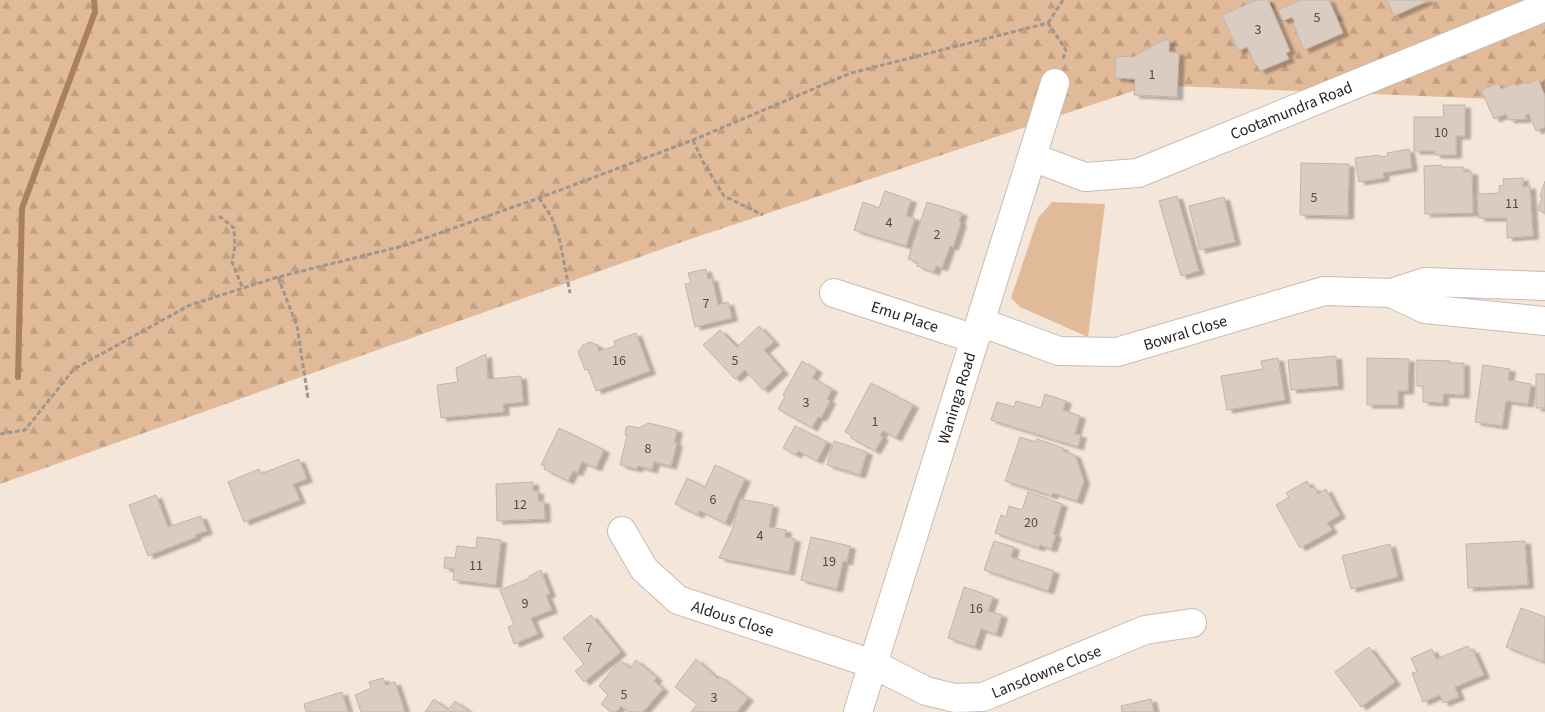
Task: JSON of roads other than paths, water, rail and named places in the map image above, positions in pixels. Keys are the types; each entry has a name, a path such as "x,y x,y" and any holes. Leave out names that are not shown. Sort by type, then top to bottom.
{"street":[{"name":"Cootamundra Road","path":"1032,157 1085,177 1138,172 1545,6"},
{"name":"Waninga Road","path":"858,712 1055,83"},
{"name":"Bowral Close","path":"977,331 1059,350 1117,352 1324,291 1391,293 1425,282 1545,286"},
{"name":"Emu Place","path":"834,293 977,331"},
{"name":"Bowral Close","path":"1391,293 1425,309 1545,321"},
{"name":"Aldous Close","path":"622,531 644,569 678,600 873,664"},
{"name":"Lansdowne Close","path":"873,664 926,691 955,698 983,696 1145,630 1192,623"}],"waterway":[{"path":"18,377 22,208 95,12 94,0"}]}
